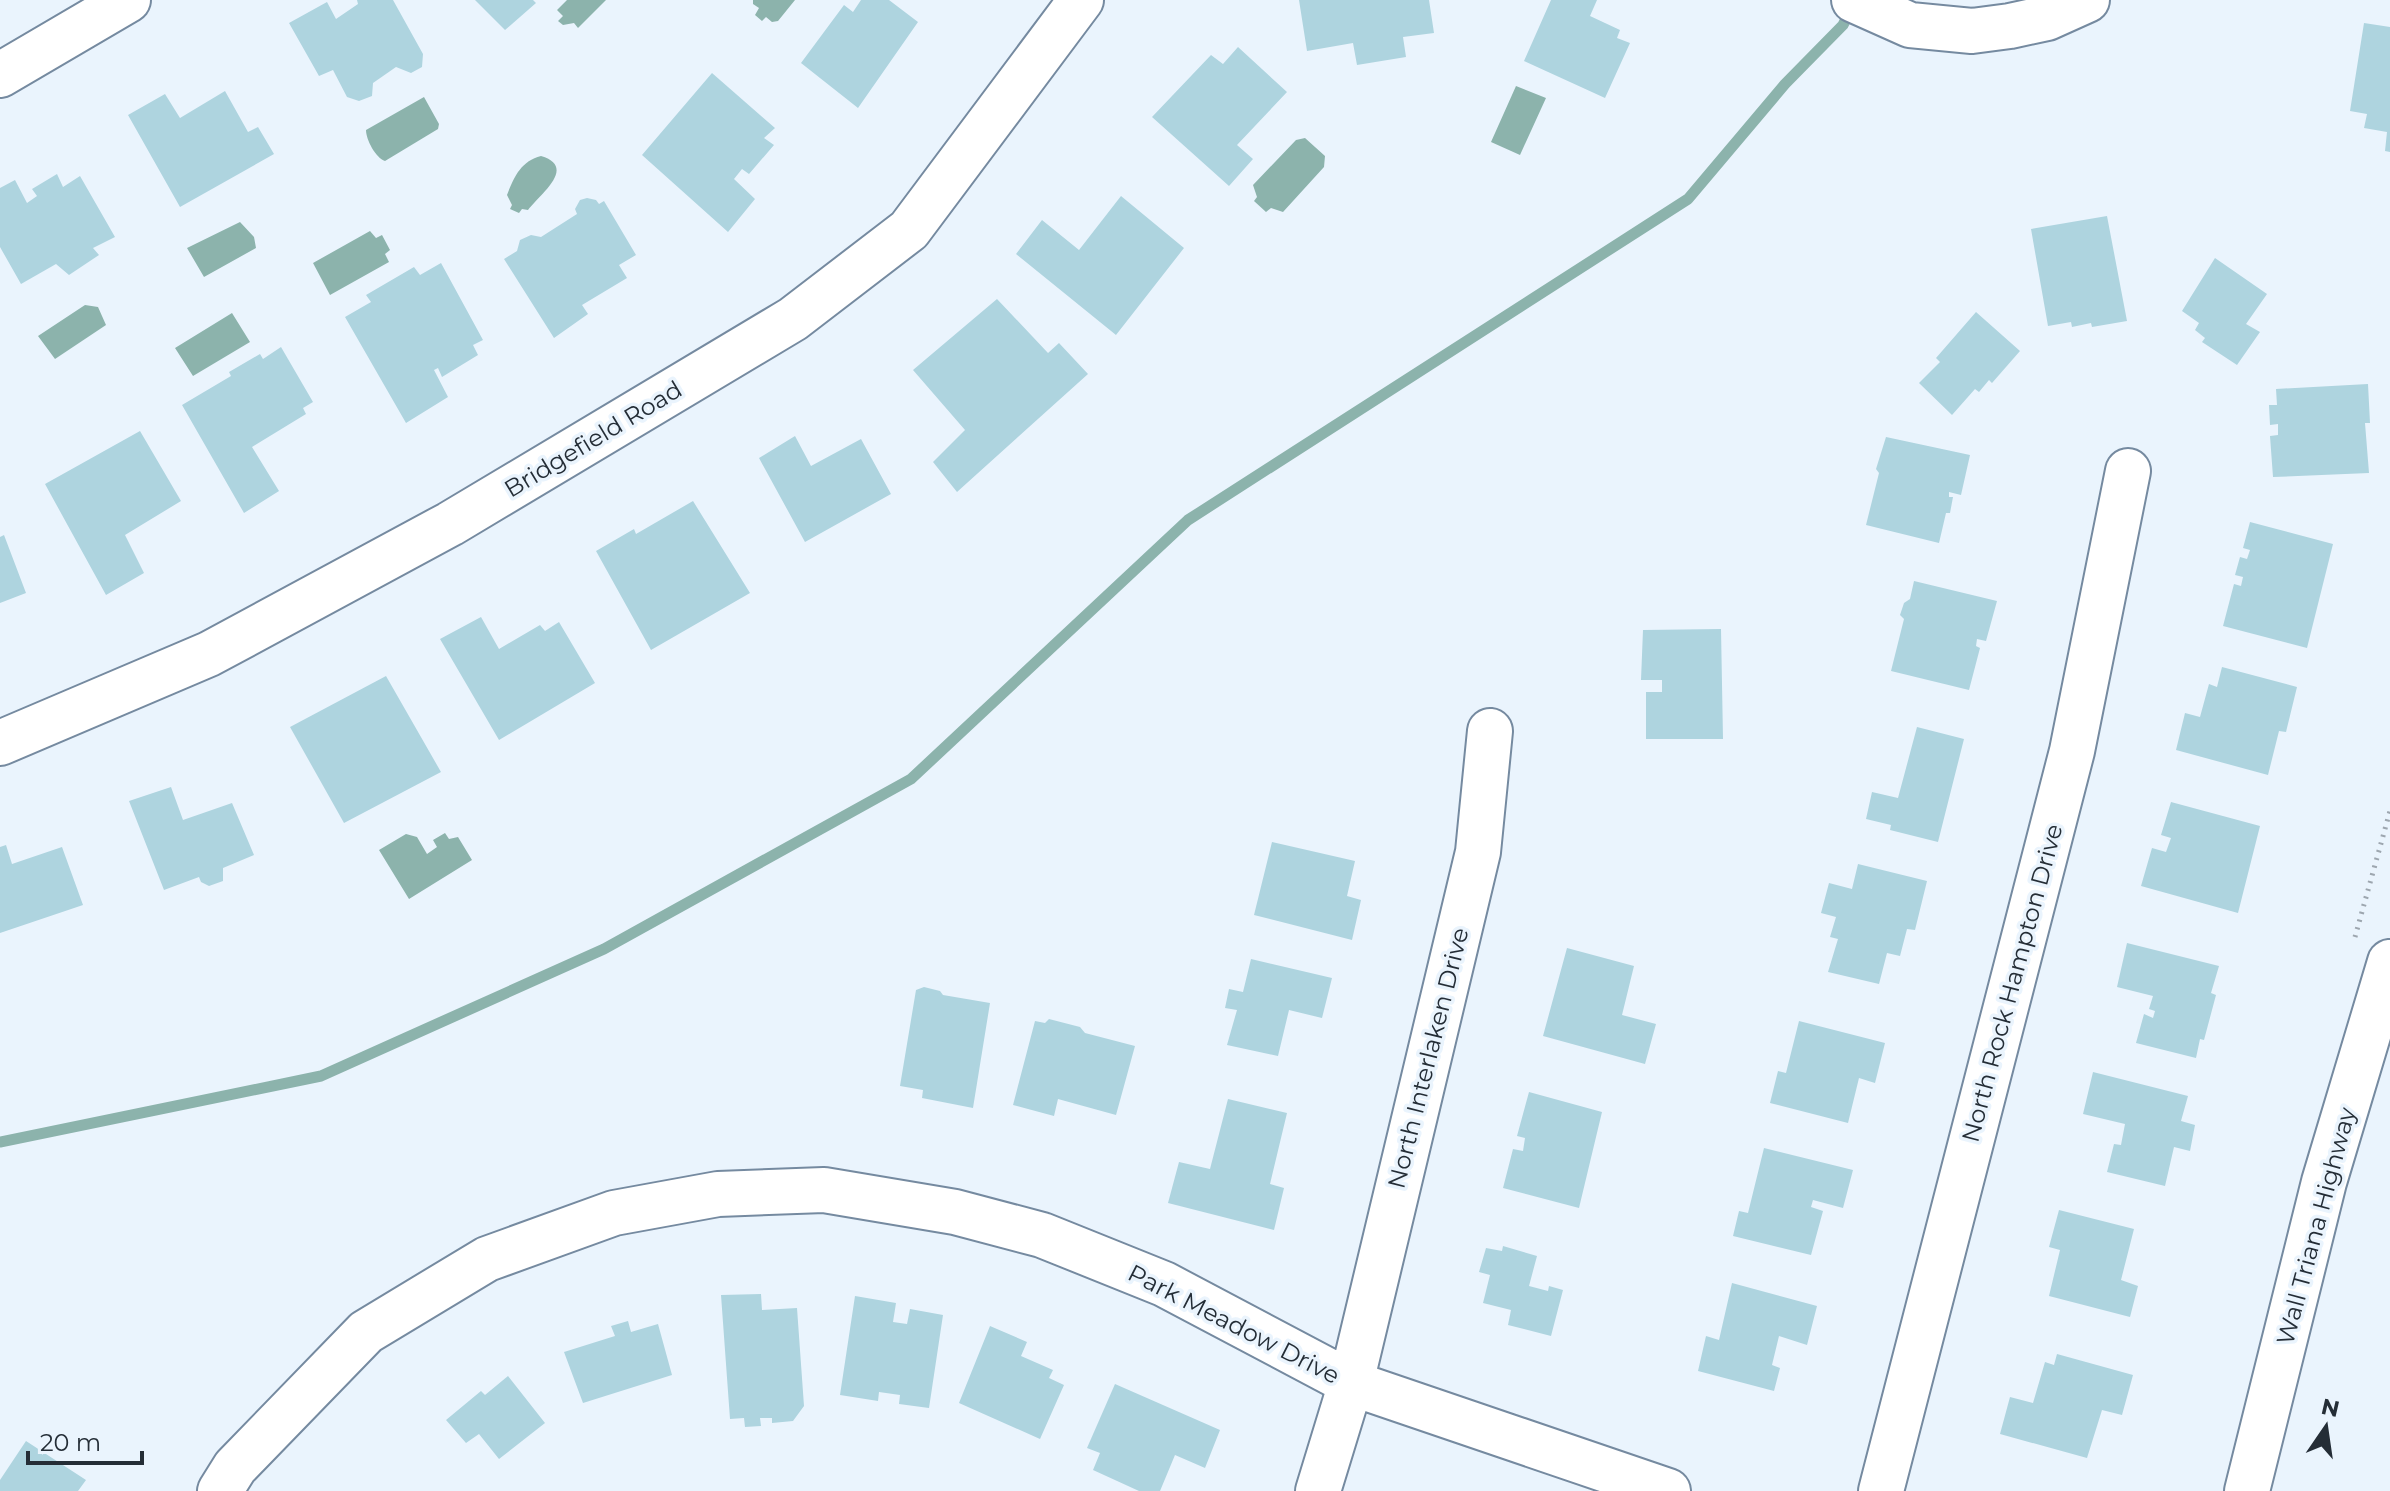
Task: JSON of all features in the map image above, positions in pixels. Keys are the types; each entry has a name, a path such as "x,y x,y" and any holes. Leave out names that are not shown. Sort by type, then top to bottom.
{"street":[{"path":"0,75 128,0"},
{"name":"Bridgefield Road","path":"0,743 209,654 450,524 793,319 909,230 1081,0"},
{"path":"1854,0 1910,25 1972,31 2047,18 2087,0"},
{"name":"North Rock Hampton Drive","path":"1881,1491 2072,751 2128,471"},
{"name":"North Interlaken Drive","path":"1318,1491 1351,1383 1478,852 1490,731"},
{"name":"Wall Triana Highway","path":"2247,1491 2324,1182 2390,962"},
{"name":"Park Meadow Drive","path":"220,1491 235,1467 366,1332 487,1259 614,1213 718,1194 824,1190 955,1212 1042,1235 1164,1284 1351,1383 1668,1491"}],"shaded area":[{"path":"567,0 606,0 578,28 574,23 563,25 558,21 563,16 557,10"},
{"path":"753,0 795,0 778,21 772,22 766,17 762,21 755,15 759,8"},
{"path":"1516,86 1546,98 1520,155 1491,142"},
{"path":"424,97 439,124 438,129 385,161 372,148 366,130"},
{"path":"1305,138 1325,156 1324,167 1283,212 1271,208 1266,212 1254,201 1257,197 1253,185 1296,140"},
{"path":"541,156 552,161 556,167 552,182 528,210 522,209 519,213 510,209 512,205 507,195 516,176 528,162"},
{"path":"240,222 254,237 256,248 204,277 187,248"},
{"path":"370,231 376,238 382,235 390,250 385,254 389,262 330,295 313,263"},
{"path":"85,305 98,307 106,325 55,359 38,336"},
{"path":"232,313 250,342 193,376 175,348"},
{"path":"445,833 449,839 458,837 472,860 409,899 379,850 406,834 417,837 427,854 437,847 433,840"}],"building":[{"path":"357,0 393,0 423,54 422,67 411,73 396,67 373,83 372,96 359,101 347,97 333,70 319,76 289,23 327,2 336,19 358,4"},
{"path":"475,0 533,0 536,3 505,30"},
{"path":"861,0 889,0 918,22 858,108 801,63 844,5 853,12"},
{"path":"1299,0 1429,0 1434,33 1403,37 1406,57 1357,65 1353,43 1307,51"},
{"path":"1551,0 1597,0 1590,16 1620,30 1617,38 1630,43 1605,98 1524,61"},
{"path":"2364,23 2390,27 2390,152 2385,151 2387,132 2364,128 2367,114 2350,111"},
{"path":"1238,47 1287,92 1237,145 1253,159 1229,186 1152,117 1211,55 1223,64"},
{"path":"712,73 775,128 764,138 774,145 749,174 742,169 734,179 755,199 728,232 642,155"},
{"path":"225,91 248,132 258,127 274,154 180,207 128,115 165,94 180,118"},
{"path":"57,174 63,187 80,176 115,237 93,248 99,255 69,275 56,264 21,284 0,247 0,188 15,180 27,203 37,196 32,189"},
{"path":"1121,196 1184,248 1116,335 1016,254 1042,220 1079,250"},
{"path":"587,198 599,204 604,201 636,255 619,265 627,278 582,305 588,314 554,338 504,259 517,251 520,240 531,235 541,237 577,214 575,209 580,200"},
{"path":"2107,216 2127,321 2092,327 2091,323 2072,327 2071,322 2048,326 2031,229"},
{"path":"2215,258 2267,294 2246,324 2260,332 2237,365 2202,342 2205,338 2195,330 2199,323 2182,311"},
{"path":"441,263 483,340 473,345 478,355 442,377 438,368 434,370 448,397 406,423 345,317 371,302 366,295 414,267 420,275"},
{"path":"997,299 1048,353 1059,343 1088,374 957,492 933,462 965,430 913,370"},
{"path":"1976,312 2020,351 1992,383 1989,380 1979,392 1975,389 1952,415 1919,383 1940,362 1936,358"},
{"path":"281,347 313,402 303,408 306,414 252,447 279,491 244,513 182,405 231,376 229,372 260,354 263,359"},
{"path":"2368,384 2370,423 2365,423 2369,473 2273,477 2270,436 2278,435 2278,424 2270,425 2269,405 2277,405 2276,389"},
{"path":"140,431 181,501 125,535 144,573 106,595 45,484"},
{"path":"795,436 811,466 861,439 891,494 805,542 759,458"},
{"path":"1886,437 1970,455 1961,495 1949,492 1949,497 1953,497 1950,513 1946,513 1939,543 1866,525 1879,473 1876,469"},
{"path":"693,501 750,593 651,650 596,551 634,529 636,534"},
{"path":"2250,522 2333,544 2307,648 2223,626 2234,584 2241,586 2243,577 2235,575 2240,557 2247,559 2250,550 2243,548"},
{"path":"4,535 26,593 0,603 0,537"},
{"path":"1914,581 1997,601 1986,641 1977,639 1976,646 1980,648 1969,690 1891,671 1904,619 1900,615 1904,603 1910,599"},
{"path":"481,617 499,649 540,625 545,631 559,622 595,683 499,740 440,639"},
{"path":"1721,629 1723,739 1646,739 1646,692 1662,692 1662,680 1641,680 1643,630"},
{"path":"2222,667 2297,687 2286,732 2279,731 2268,775 2176,750 2185,713 2200,717 2209,684 2217,687"},
{"path":"386,676 441,772 344,823 290,727"},
{"path":"1917,727 1964,739 1938,842 1890,830 1891,825 1866,819 1872,792 1898,798"},
{"path":"171,787 183,820 232,803 254,855 223,868 223,881 209,886 199,877 164,890 129,801"},
{"path":"2171,802 2260,826 2238,913 2141,886 2152,848 2166,852 2171,838 2161,835"},
{"path":"1272,842 1355,861 1347,896 1361,900 1352,940 1254,915"},
{"path":"6,845 12,864 62,847 83,905 0,933 0,847"},
{"path":"1858,864 1927,881 1915,930 1907,929 1900,956 1887,953 1879,984 1828,972 1838,939 1830,937 1836,917 1821,913 1829,883 1852,889"},
{"path":"2127,943 2219,966 2211,993 2216,995 2196,1058 2136,1043 2144,1014 2153,1018 2155,1011 2149,1009 2153,996 2117,987"},
{"path":"1567,948 1634,966 1622,1015 1656,1024 1645,1064 1543,1036"},
{"path":"1251,959 1332,978 1322,1018 1289,1010 1278,1056 1227,1045 1237,1010 1225,1008 1229,989 1243,992"},
{"path":"924,987 940,991 943,995 990,1003 973,1108 922,1098 923,1090 900,1086 916,990"},
{"path":"1049,1019 1080,1027 1085,1033 1135,1046 1116,1115 1058,1099 1054,1116 1013,1105 1035,1021 1045,1023"},
{"path":"1799,1021 1885,1043 1875,1083 1859,1078 1848,1123 1770,1103 1778,1071 1786,1073"},
{"path":"2093,1072 2188,1096 2181,1121 2195,1125 2190,1151 2174,1147 2165,1186 2107,1172 2114,1144 2121,1145 2125,1124 2083,1114"},
{"path":"1529,1092 1602,1112 1579,1208 1503,1188 1513,1149 1523,1151 1525,1138 1517,1136"},
{"path":"1228,1099 1287,1113 1270,1184 1284,1188 1274,1230 1168,1203 1179,1162 1210,1169"},
{"path":"1764,1148 1853,1170 1843,1208 1813,1200 1811,1207 1823,1211 1811,1255 1733,1236 1739,1211 1748,1213"},
{"path":"2059,1210 2134,1229 2121,1280 2138,1286 2130,1317 2049,1296 2060,1250 2049,1247"},
{"path":"1503,1246 1537,1256 1529,1286 1548,1291 1549,1286 1563,1290 1551,1336 1508,1325 1511,1310 1483,1303 1490,1275 1479,1272 1486,1248 1502,1251"},
{"path":"1732,1283 1817,1306 1807,1345 1779,1336 1772,1365 1780,1368 1774,1391 1698,1371 1706,1336 1719,1340"},
{"path":"761,1294 762,1310 797,1308 804,1406 793,1421 772,1423 772,1418 760,1418 761,1426 745,1427 744,1418 730,1419 721,1295"},
{"path":"855,1296 896,1303 893,1322 907,1324 910,1309 943,1315 929,1408 899,1404 900,1395 879,1392 878,1401 840,1395"},
{"path":"628,1321 631,1332 658,1324 672,1375 583,1403 564,1352 615,1336 611,1326"},
{"path":"990,1326 1027,1342 1021,1356 1053,1370 1049,1378 1064,1385 1040,1439 959,1403"},
{"path":"2057,1354 2133,1375 2122,1415 2102,1410 2087,1458 2000,1434 2010,1397 2033,1403 2045,1362 2054,1365"},
{"path":"508,1376 545,1423 499,1459 479,1434 466,1443 446,1420 481,1391 485,1395"},
{"path":"1115,1384 1220,1430 1205,1468 1175,1455 1160,1491 1139,1491 1093,1470 1100,1453 1087,1448"},
{"path":"26,1441 86,1480 78,1491 0,1491 0,1480"}],"waterway":[{"path":"0,1142 321,1076 604,949 911,779 1188,520 1688,199 1785,84 1843,25 1852,7"}]}
